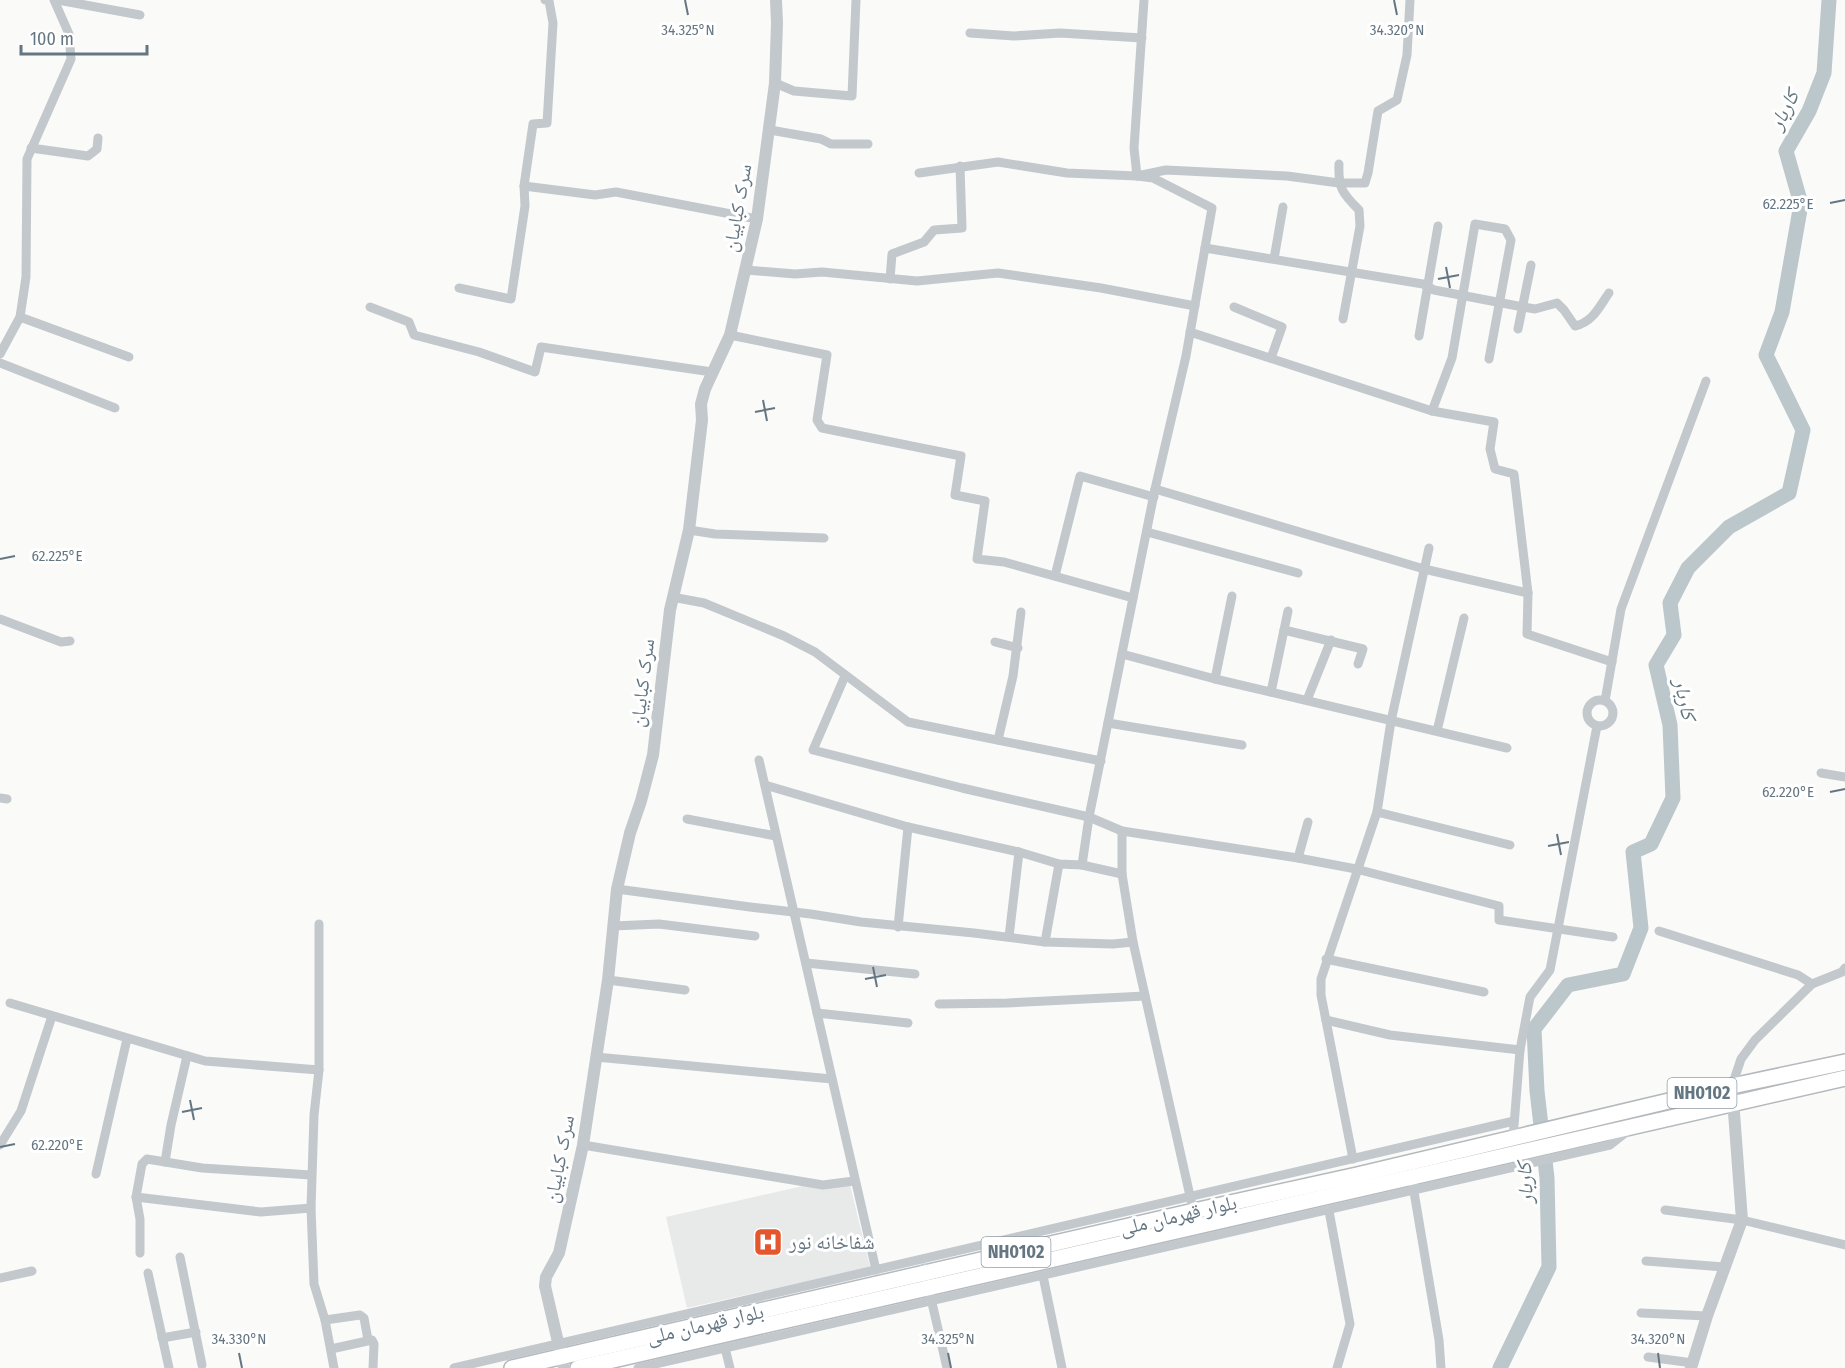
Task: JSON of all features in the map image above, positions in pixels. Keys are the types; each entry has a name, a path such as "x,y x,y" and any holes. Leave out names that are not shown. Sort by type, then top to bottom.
{"highway":[{"name":"بلوار قهرمان ملی","path":"512,1368 927,1280 1413,1184 1559,1127 1845,1062"},
{"name":"بلوار قهرمان ملی","path":"579,1368 927,1280 1192,1204 1357,1175 1518,1142 1563,1149 1633,1126 1845,1078"}],"street":[{"path":"56,0 140,15"},
{"path":"0,354 20,317 26,277 27,159 71,59 69,34 56,0"},
{"path":"459,288 511,299 525,206 524,186 533,124 547,123 554,23 549,1 545,0"},
{"name":"سرک کبابیان","path":"562,1356 544,1286 546,1277 559,1253 583,1145 608,980 617,889 630,833 653,755 672,597 689,530 702,420 701,404 712,372 730,335 757,219 775,83 776,0"},
{"path":"775,83 794,91 852,96 856,0"},
{"path":"1137,176 1134,148 1144,0"},
{"path":"1137,176 1166,170 1287,176 1338,183 1365,183 1378,111 1397,99 1407,56 1410,0"},
{"path":"970,33 1014,36 1060,33 1142,38"},
{"path":"770,130 821,139 831,144 868,144"},
{"path":"31,148 88,156 97,149 98,138"},
{"path":"919,173 998,162 1067,173 1137,176 1153,178 1212,208 1190,332 1132,598 1089,817 1082,865"},
{"path":"1339,164 1338,183 1346,197 1359,210 1360,226 1343,319"},
{"path":"890,279 892,254 924,242 934,230 962,228 960,166"},
{"path":"524,186 595,195 616,192 757,219"},
{"path":"1274,259 1283,207"},
{"path":"1432,411 1452,358 1475,224 1505,229 1511,240 1489,359"},
{"path":"1419,336 1438,226"},
{"path":"1205,248 1352,272 1522,307 1535,309 1557,303 1575,326 1584,324 1594,316 1609,293"},
{"path":"1518,329 1531,266"},
{"path":"746,270 795,274 822,272 917,281 998,273 1101,288 1195,306"},
{"path":"370,307 409,322 414,335 478,352 535,372 541,347 712,372"},
{"path":"1234,307 1282,327 1271,358"},
{"path":"20,317 129,357"},
{"path":"1190,332 1432,411 1494,422 1490,449 1495,469 1514,474 1527,593 1527,634 1612,662"},
{"path":"730,335 827,355 817,420 822,428 961,456 955,495 985,501 977,559 1004,562 1132,598"},
{"path":"0,363 115,408"},
{"path":"1605,701 1621,609 1706,381"},
{"path":"1055,576 1080,476 1154,493 1424,569 1527,593"},
{"path":"689,530 715,534 824,538"},
{"path":"1146,532 1298,573"},
{"path":"1353,1159 1321,995 1321,980 1356,869 1377,812 1391,721 1429,548"},
{"path":"1215,679 1232,596"},
{"path":"672,597 704,603 784,636 815,652 908,722 1101,761"},
{"path":"1271,692 1288,611"},
{"path":"998,740 1018,648 1021,612"},
{"path":"1437,731 1464,618"},
{"path":"0,619 61,642 70,641"},
{"path":"1284,630 1363,649 1358,664"},
{"path":"1307,700 1330,640"},
{"path":"995,642 1018,648"},
{"path":"1122,654 1215,679 1507,748"},
{"path":"845,676 813,750 1089,817 1122,831 1356,869 1499,906 1499,920 1613,937"},
{"path":"1605,701 1611,707 1613,716 1609,723 1597,726 1587,718 1587,710 1592,702 1605,701"},
{"path":"1108,723 1242,746"},
{"path":"1518,1142 1514,1121 1520,1050 1530,997 1550,970 1597,726"},
{"path":"759,760 876,1270"},
{"path":"1821,773 1845,777"},
{"path":"765,785 908,827 1019,852 1059,864 1082,865 1122,874"},
{"path":"1377,812 1510,845"},
{"path":"687,819 776,836"},
{"path":"1298,858 1308,822"},
{"path":"898,927 908,827"},
{"path":"1122,831 1122,874 1133,942 1197,1227"},
{"path":"1009,937 1019,852"},
{"path":"1045,942 1059,864"},
{"path":"617,889 898,927 1045,942 1113,944 1133,942"},
{"path":"320,924 320,1070 314,1115 311,1208 314,1284 325,1320 334,1368"},
{"path":"613,926 659,924 754,936"},
{"path":"1659,931 1798,975 1812,984"},
{"path":"1326,959 1484,992"},
{"path":"806,963 915,974"},
{"path":"1648,1356 1692,1365 1742,1220 1732,1086 1741,1059 1755,1040 1812,984 1842,972 1845,968"},
{"path":"608,980 685,990"},
{"path":"939,1004 1145,996"},
{"path":"9,1003 205,1061 320,1070"},
{"path":"818,1013 908,1023"},
{"path":"0,1145 21,1111 52,1016"},
{"path":"1326,1020 1390,1035 1520,1050"},
{"path":"96,1174 127,1039"},
{"path":"165,1162 187,1056"},
{"path":"596,1057 832,1079"},
{"path":"1192,1204 1353,1159 1514,1121"},
{"path":"583,1145 823,1185 854,1181"},
{"path":"454,1368 562,1356 876,1270 927,1280 1043,1276 1329,1211 1413,1184 1531,1163 1563,1149"},
{"path":"140,1253 140,1219 136,1197 143,1160 202,1168 311,1174"},
{"path":"1413,1184 1439,1340 1441,1368"},
{"path":"136,1197 261,1212 311,1208"},
{"path":"1665,1210 1742,1220 1845,1245"},
{"path":"1329,1211 1350,1324 1336,1368"},
{"path":"180,1257 202,1365"},
{"path":"1646,1261 1724,1267"},
{"path":"0,1278 32,1271"},
{"path":"148,1273 169,1368"},
{"path":"1043,1276 1062,1368"},
{"path":"638,1368 725,1348 927,1280"},
{"path":"927,1280 947,1368"},
{"path":"1641,1313 1707,1316"},
{"path":"325,1320 363,1316 368,1340"},
{"path":"162,1338 196,1332"},
{"path":"331,1349 372,1340 374,1341 373,1368"},
{"path":"725,1348 730,1368"}],"shaded area":[{"name":"شفاخانه نور","path":"807,1185 850,1185 870,1267 687,1308 666,1217"}],"waterway":[{"name":"کاربار","path":"1500,1368 1549,1267 1547,1178 1537,1091 1534,1029 1568,985 1623,974 1641,928 1633,852 1651,844 1673,798 1670,725 1656,665 1674,635 1670,603 1688,568 1729,527 1789,493 1803,430 1766,355 1782,312 1801,204 1786,151 1809,111 1824,73 1829,0"}],"place":[{"name":"شفاخانه نور","path":"768,1242"}]}
